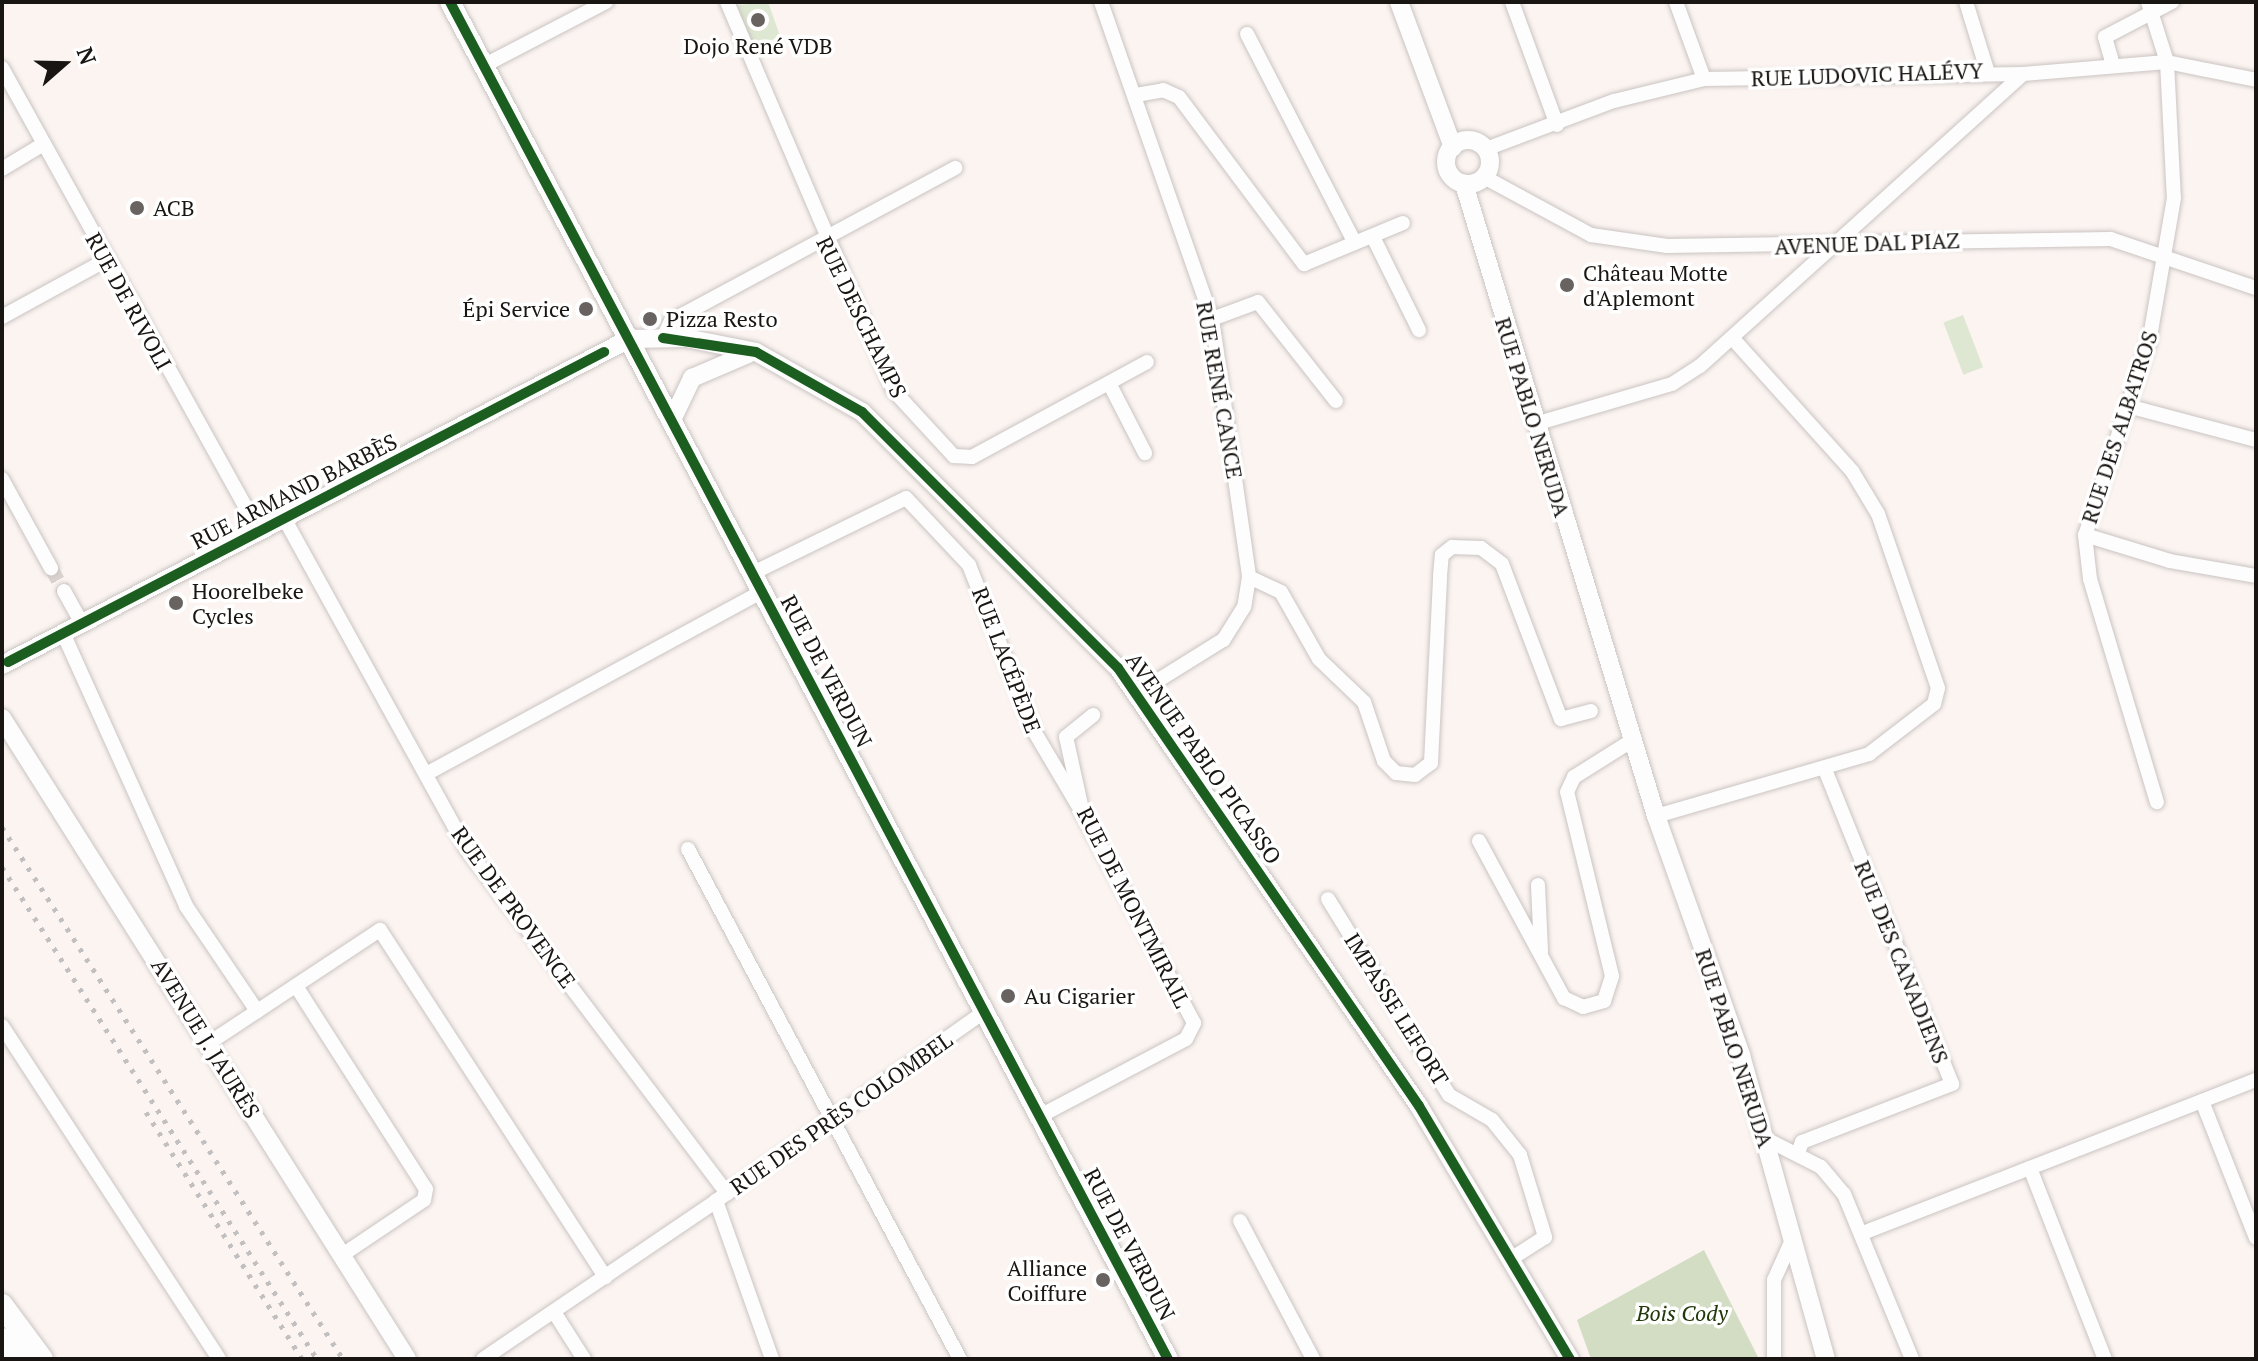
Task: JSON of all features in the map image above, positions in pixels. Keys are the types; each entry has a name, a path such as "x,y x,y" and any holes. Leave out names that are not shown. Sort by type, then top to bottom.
{"main road":[{"name":"RUE DE VERDUN","path":"450,2 1168,1359"},
{"path":"2,1305 42,1359"},
{"path":"2,1339 16,1359"}],"street":[{"path":"483,66 606,2"},
{"name":"RUE DESCHAMPS","path":"727,2 823,238 893,390 954,456 972,457 1147,362"},
{"name":"RUE RENÉ CANCE","path":"1101,2 1212,319 1249,577 1244,607 1223,640 1138,693"},
{"path":"1399,2 1453,147 1449,172 1464,184 1484,177 1486,149 1467,141 1453,147"},
{"path":"1512,2 1557,125"},
{"path":"1676,2 1704,79"},
{"path":"1966,2 1987,70"},
{"path":"2113,65 2105,37 2151,8 2172,2"},
{"name":"RUE DES ALBATROS","path":"2085,535 2128,406 2167,254 2174,198 2167,62 2151,8"},
{"path":"1247,34 1355,243"},
{"name":"RUE LUDOVIC HALÉVY","path":"1486,149 1704,79 1987,70 2023,74 2167,62 2256,80"},
{"name":"RUE DE RIVOLI","path":"2,68 259,531"},
{"path":"1535,424 1672,384 1734,340 2023,74"},
{"path":"1136,95 1163,90 1179,97 1304,264 1403,223"},
{"path":"2,169 42,145"},
{"path":"663,338 671,321 955,168"},
{"name":"AVENUE DAL PIAZ","path":"1484,177 1591,235 1667,246 2059,237 2111,239 2167,254 2256,288"},
{"name":"RUE PABLO NERUDA","path":"1464,184 1656,816 1764,1138 1826,1359"},
{"path":"1373,237 1419,330"},
{"path":"2,317 106,260"},
{"path":"1212,319 1258,302 1336,401"},
{"name":"AVENUE PABLO PICASSO","path":"629,339 663,338 756,352 862,412 1036,580 1138,693 1419,1106 1570,1359"},
{"name":"RUE ARMAND BARBÈS","path":"2,665 629,339"},
{"path":"1656,816 1825,770 1894,736 1934,704 1938,688 1862,487 1734,340"},
{"path":"672,420 704,367 756,352"},
{"path":"1109,383 1145,453"},
{"path":"2128,406 2256,440"},
{"path":"2,479 51,568"},
{"name":"RUE LACÉPÈDE","path":"758,582 894,498 906,498 969,565 1034,731 1083,814"},
{"name":"RUE DE PROVENCE","path":"284,518 466,848 722,1197"},
{"path":"2157,802 2090,579 2085,535 2170,561 2256,576"},
{"path":"1249,577 1281,592 1319,659 1364,702 1384,761 1396,773 1415,775 1431,763 1442,555 1452,547 1481,548 1502,564 1561,719 1591,711"},
{"path":"426,774 758,582"},
{"path":"64,591 82,623"},
{"path":"63,633 186,906 257,1011"},
{"name":"RUE DE MONTMIRAIL","path":"1040,1116 1186,1039 1194,1023 1083,814 1066,737 1093,715"},
{"name":"AVENUE J. JAURÈS","path":"2,718 407,1359"},
{"path":"1479,841 1541,956 1575,1006 1597,1005 1611,992 1567,792 1574,777 1633,740"},
{"name":"RUE DES CANADIENS","path":"1798,1153 1802,1142 1952,1084 1825,770"},
{"path":"688,849 960,1359"},
{"path":"1538,885 1541,956"},
{"name":"IMPASSE LEFORT","path":"1328,899 1449,1095 1492,1120 1520,1155 1545,1237 1511,1259"},
{"path":"209,1043 380,930 605,1277"},
{"path":"296,986 426,1189 424,1200 342,1255"},
{"name":"RUE DES PRÈS COLOMBEL","path":"772,1359 722,1197 984,1012"},
{"path":"2,1026 219,1359"},
{"path":"1863,1233 2256,1080"},
{"path":"2202,1101 2256,1238"},
{"path":"1764,1138 1798,1153 1844,1194 1863,1233 1912,1359"},
{"path":"2030,1168 2105,1359"},
{"path":"483,1359 722,1197"},
{"path":"1240,1221 1313,1359"},
{"path":"1774,1359 1774,1280 1792,1240"},
{"path":"554,1312 584,1359"}],"green space":[{"name":"Dojo René VDB","path":"768,2 780,36 753,49 737,5"},
{"path":"1963,315 1983,367 1963,375 1943,323"},
{"name":"Bois Cody","path":"1704,1250 1759,1359 1591,1359 1577,1320"}],"tunnel":[{"path":"51,568 64,591"}],"railway":[{"path":"2,827 343,1359"},
{"path":"2,867 317,1359"},
{"path":"146,1112 302,1359"}],"cycle path":[{"path":"450,2 1168,1359"},
{"path":"663,338 756,352 862,412 1118,668 1419,1106 1570,1359"},
{"path":"8,662 604,352"}],"place":[{"name":"Dojo René VDB","path":"758,20"},
{"name":"ACB","path":"137,208"},
{"name":"Château Motte d'Aplemont","path":"1567,285"},
{"name":"Épi Service","path":"586,309"},
{"name":"Pizza Resto","path":"650,319"},
{"name":"Hoorelbeke Cycles","path":"176,603"},
{"name":"Au Cigarier","path":"1008,996"},
{"name":"Alliance Coiffure","path":"1103,1280"}]}
